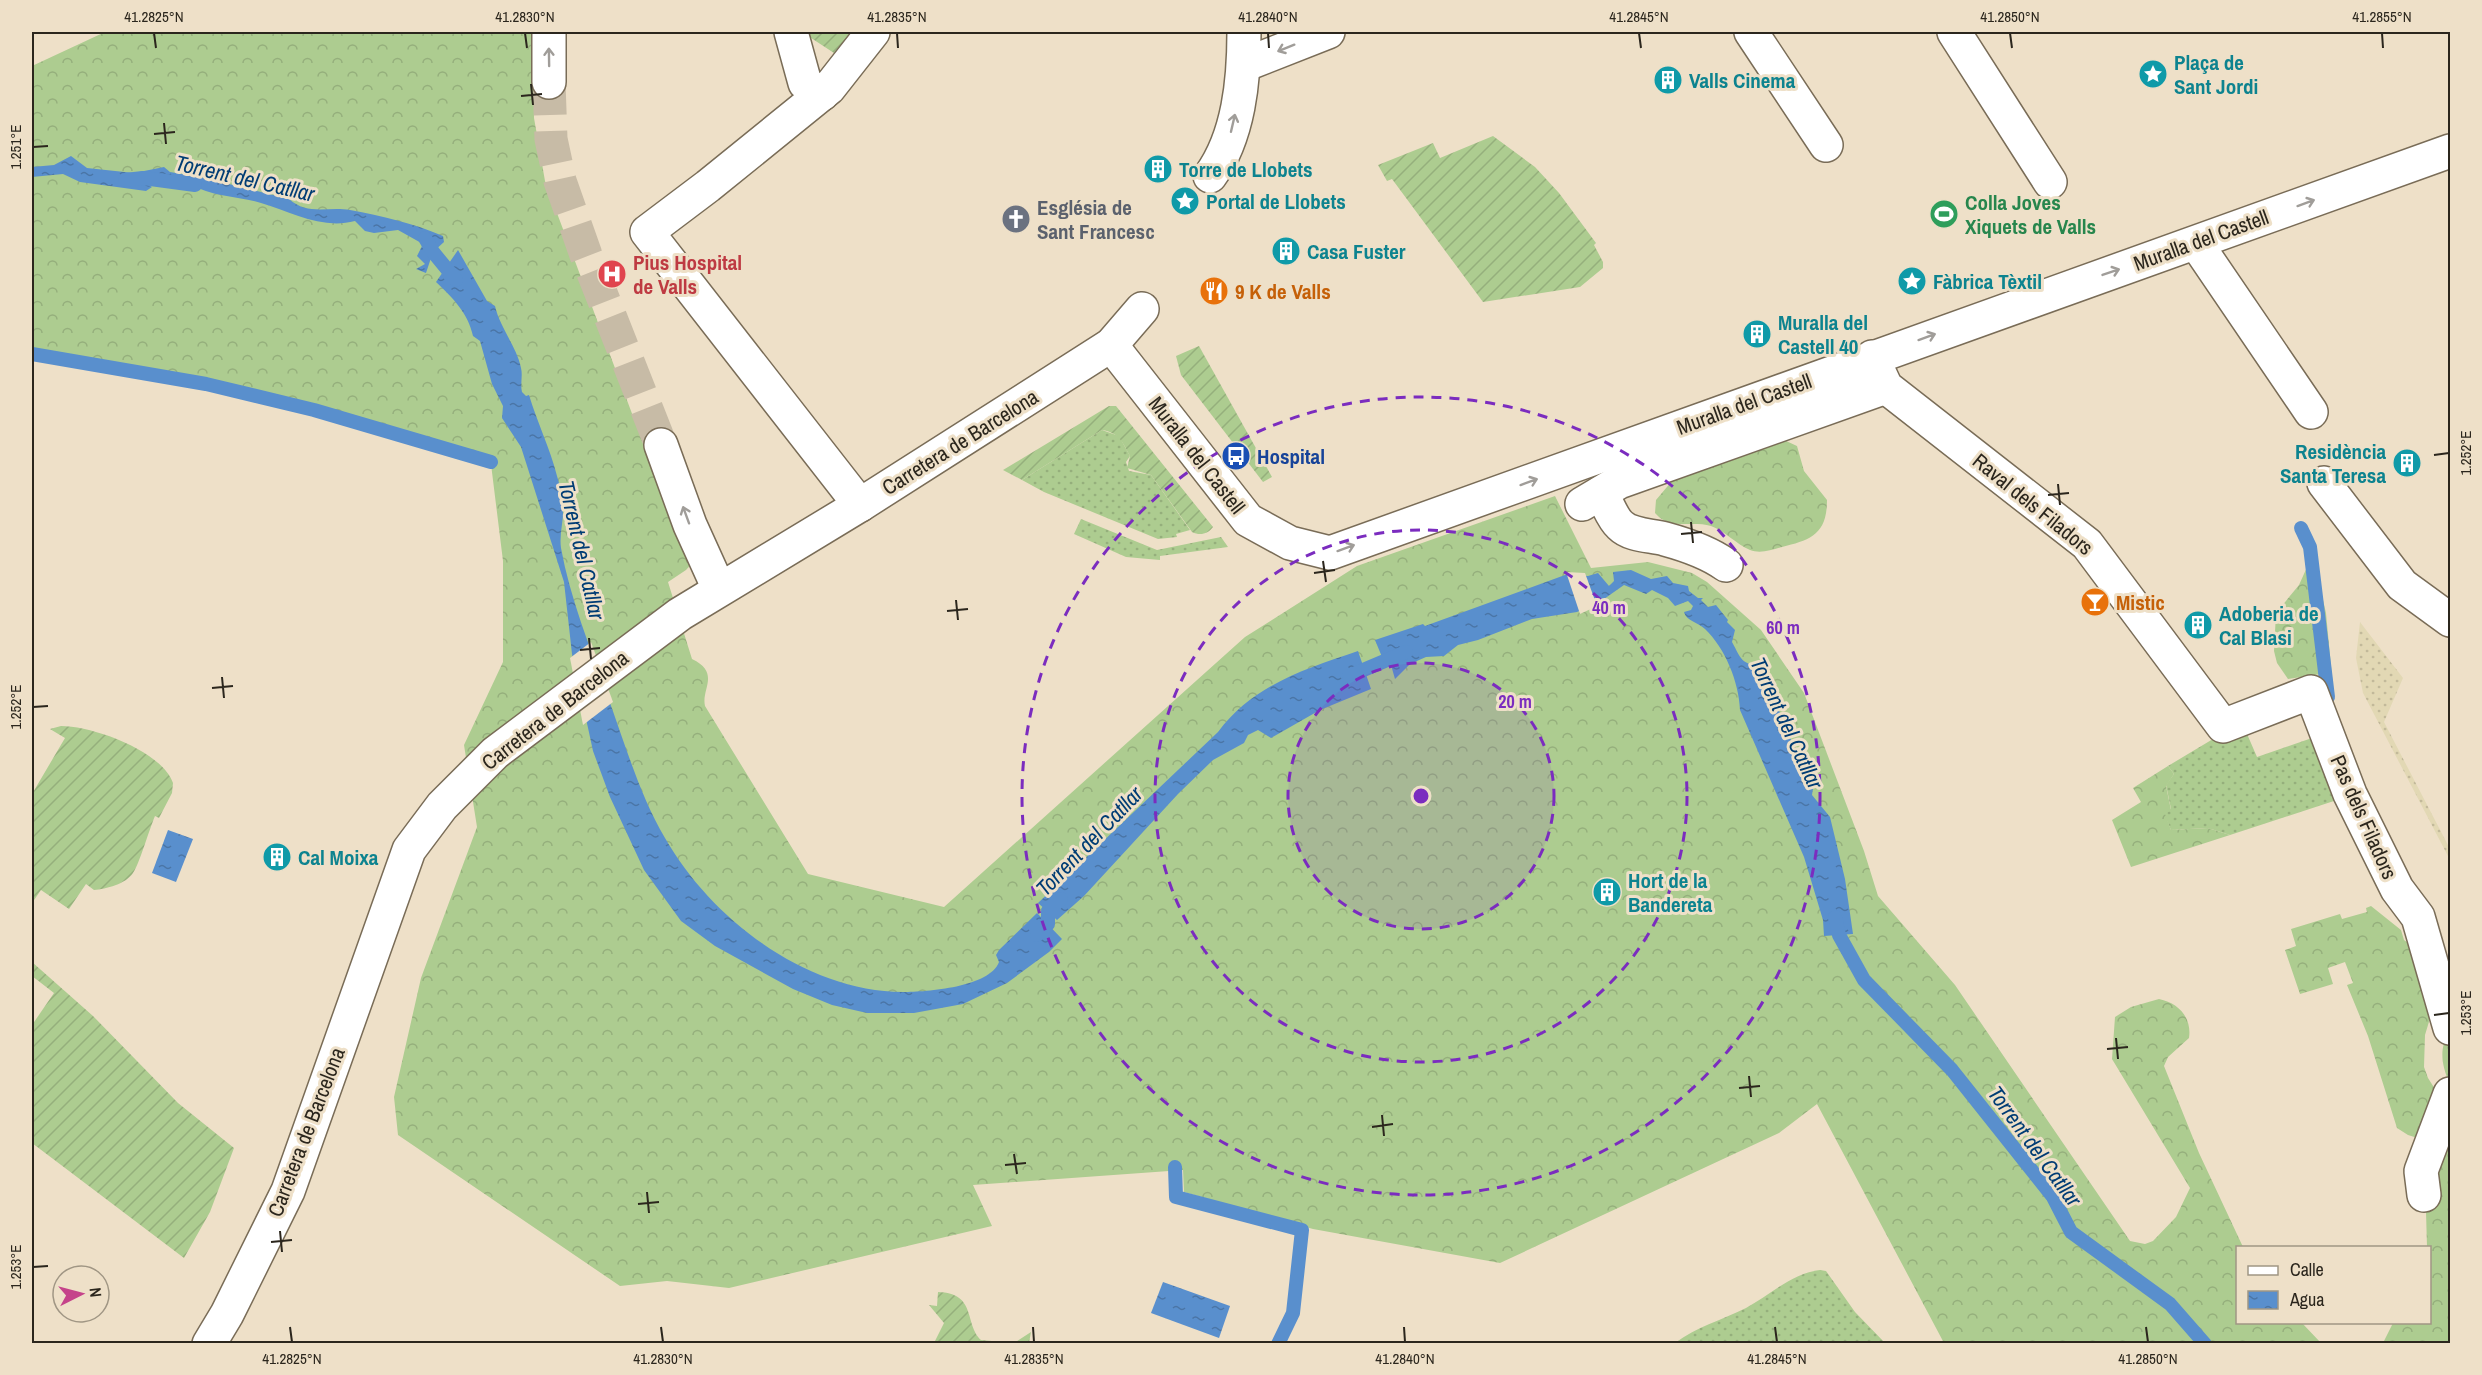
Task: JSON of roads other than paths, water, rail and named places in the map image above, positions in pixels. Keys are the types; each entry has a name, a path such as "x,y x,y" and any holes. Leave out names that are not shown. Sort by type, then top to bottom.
{"street":[{"path":"549,32 549,82"},
{"path":"790,32 805,83 822,94"},
{"path":"860,505 646,232 822,94 873,32"},
{"path":"1210,176 1224,156 1244,65 1244,32"},
{"path":"1244,65 1328,32"},
{"path":"1751,32 1826,145"},
{"path":"1954,32 2050,182"},
{"name":"Muralla del Castell","path":"1111,345 1248,520 1290,543 1330,554 1843,394 1872,357 2451,151"},
{"path":"2196,243 2311,412"},
{"name":"Carretera de Barcelona","path":"209,1344 227,1314 288,1191 409,850 442,806 495,753 680,614 860,505 1111,345 1142,309"},
{"name":"Raval dels Filadors","path":"1872,357 1886,387 2087,544 2223,726"},
{"path":"1726,564 1694,548 1650,535 1629,532 1592,499 1619,482 1843,394 1886,387"},
{"path":"662,445 690,525 719,589"},
{"path":"2324,483 2402,585 2451,620"},
{"name":"Pas dels Filadors","path":"2223,726 2311,692 2350,794 2397,889 2418,917 2451,1028"},
{"path":"2424,1195 2421,1171 2451,1094"}],"water":[{"path":"71,156 87,168 134,173 164,167 170,172 273,195 287,192 289,199 303,207 342,209 386,217 443,236 444,242 433,252 426,273 416,269 425,264 417,256 423,244 398,230 374,233 365,231 355,221 319,222 261,203 216,194 190,184 182,186 173,176 165,179 162,175 152,174 143,178 145,183 152,187 146,191 80,182 63,174 32,177 32,167 54,165"},
{"path":"458,250 487,301 495,306 519,360 522,371 522,392 526,396 529,395 551,455 561,491 563,512 561,548 575,604 640,786 665,838 708,897 765,945 797,964 832,979 867,988 903,992 927,991 957,986 984,977 999,962 996,955 999,950 1037,913 1062,939 1049,952 1007,983 963,1004 914,1013 867,1013 832,1005 793,989 715,946 681,921 644,870 610,797 593,751 572,654 564,582 521,447 502,418 503,406 492,384 480,341 473,336 468,320 459,306 436,282"},
{"path":"1631,570 1651,579 1667,576 1673,583 1688,586 1689,591 1698,598 1703,598 1701,600 1708,607 1716,605 1735,630 1732,642 1740,657 1749,664 1762,667 1767,674 1770,689 1794,747 1814,782 1812,795 1830,817 1845,879 1853,934 1824,936 1823,920 1804,857 1740,710 1737,688 1730,666 1712,637 1685,615 1684,612 1691,610 1693,606 1688,601 1675,606 1668,598 1652,590 1646,594 1624,585 1604,599 1577,612 1532,619 1478,640 1458,645 1444,656 1426,657 1410,664 1395,679 1389,658 1382,657 1375,640 1423,624 1425,626 1565,575 1588,576 1598,573 1609,586 1614,581 1613,572"},
{"path":"1358,651 1371,689 1320,710 1271,738 1258,730 1248,735 1244,743 1213,760 1178,794 1084,896 1057,920 1038,903 1247,702 1264,690 1300,672"},
{"path":"168,830 193,839 176,882 152,873"},
{"path":"1163,1282 1230,1306 1219,1338 1151,1313"}],"waterway":[{"name":"Torrent del Catllar","path":"125,180 143,178 195,185"},
{"name":"Torrent del Catllar","path":"425,238 433,252 456,280"},
{"path":"32,354 206,384 314,410 491,462"},
{"path":"2301,528 2310,547 2328,697"},
{"name":"Torrent del Catllar","path":"1349,676 1406,652"},
{"name":"Torrent del Catllar","path":"1037,935 1048,924 1048,911 1061,899"},
{"name":"Torrent del Catllar","path":"1835,917 1839,935 1864,980 1952,1070 2053,1197 2071,1232 2170,1304 2205,1344"},
{"path":"1175,1167 1176,1197 1302,1230 1293,1313 1278,1344"}],"tunnel":[{"path":"549,82 551,139 560,181 586,255 661,445"}],"place":[{"name":"Plaça de Sant Jordi","path":"2153,74"},
{"name":"Valls Cinema","path":"1668,80"},
{"name":"Torre de Llobets","path":"1158,169"},
{"name":"Portal de Llobets","path":"1185,201"},
{"name":"Colla Joves Xiquets de Valls","path":"1944,214"},
{"name":"Església de Sant Francesc","path":"1016,219"},
{"name":"Casa Fuster","path":"1286,251"},
{"name":"Pius Hospital de Valls","path":"612,274"},
{"name":"Fàbrica Tèxtil","path":"1912,281"},
{"name":"9 K de Valls","path":"1214,291"},
{"name":"Muralla del Castell 40","path":"1757,334"},
{"name":"Hospital","path":"1236,456"},
{"name":"Residència Santa Teresa","path":"2407,463"},
{"name":"Mistic","path":"2095,602"},
{"name":"Adoberia de Cal Blasi","path":"2198,625"},
{"name":"Cal Moixa","path":"277,857"},
{"name":"Hort de la Bandereta","path":"1607,892"}]}
